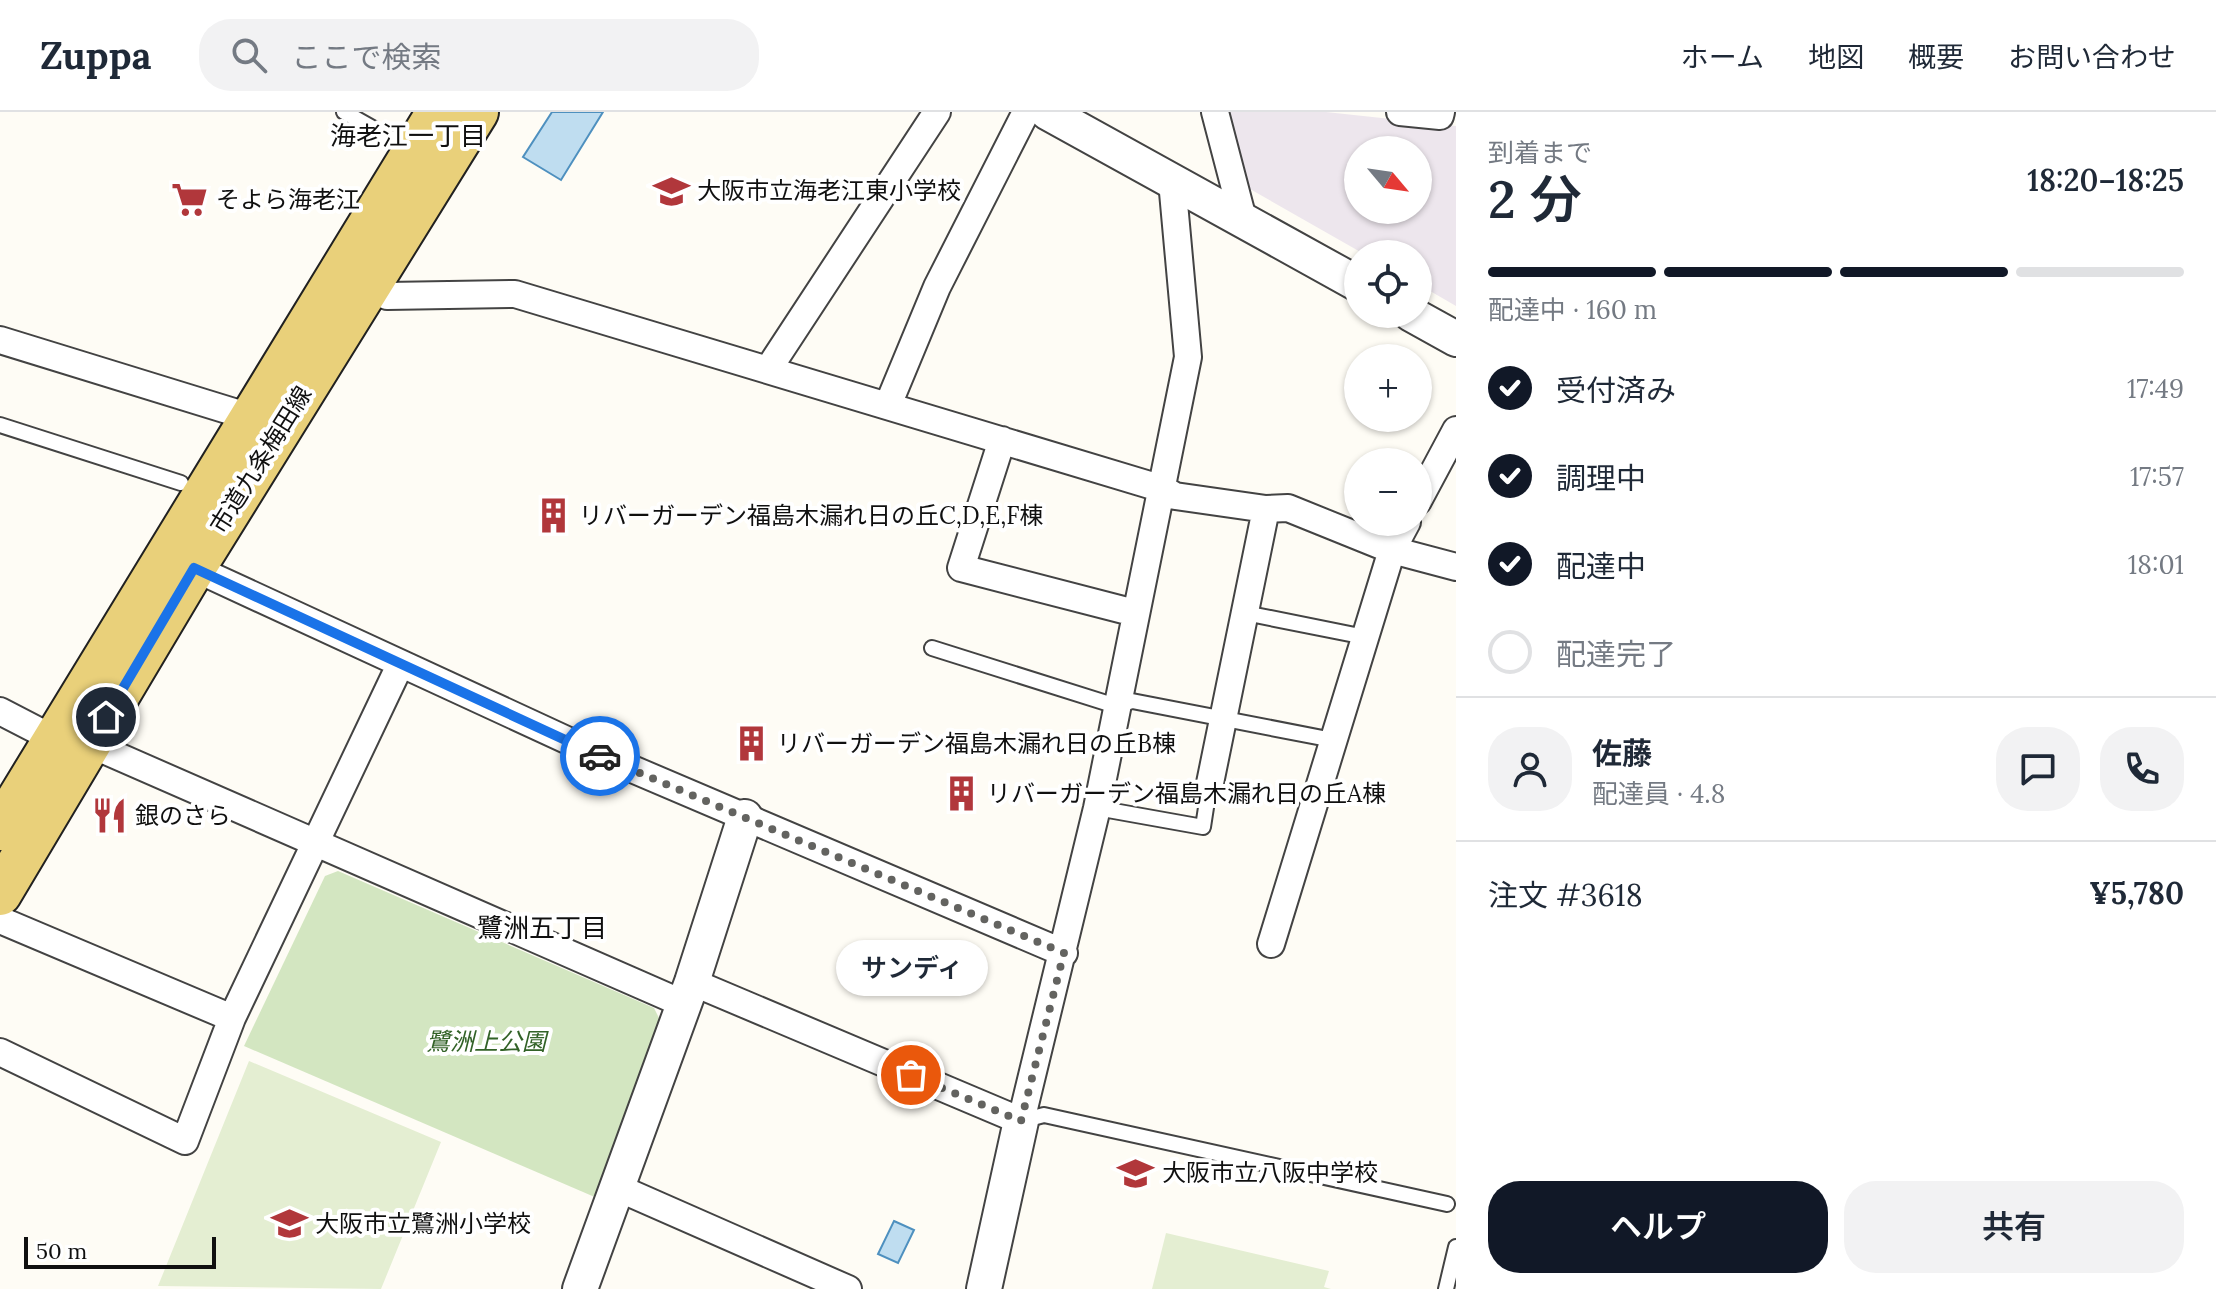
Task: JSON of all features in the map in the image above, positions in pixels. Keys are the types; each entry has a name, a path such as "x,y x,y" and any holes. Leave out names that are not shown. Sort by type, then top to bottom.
{"main road":[{"name":"市道九条梅田線","path":"0,894 72,742 264,425 438,112"},
{"name":"市道九条梅田線","path":"0,829 72,742 194,568 264,425 368,288 477,112"}],"street":[{"path":"769,368 937,112"},
{"path":"888,405 937,287 1026,112"},
{"path":"1047,112 1344,276"},
{"path":"1215,112 1243,219"},
{"path":"1400,112 1440,116 1441,112"},
{"path":"984,1289 1021,1121 1097,808 1188,357 1172,181"},
{"path":"368,288 387,296 515,294 769,368 1163,489 1175,496 1266,509 1288,508 1392,550 1456,567"},
{"path":"1432,326 1456,339"},
{"path":"0,340 264,425"},
{"path":"1432,475 1456,430"},
{"path":"1002,440 961,568 1135,613"},
{"path":"1209,788 1266,509"},
{"path":"1271,944 1392,550 1400,536"},
{"path":"194,568 400,665 1064,953"},
{"path":"3,1063 185,1141 232,1018 400,665"},
{"path":"0,711 688,993 1021,1121"},
{"path":"580,1289 688,993 745,817"},
{"path":"0,920 232,1018"},
{"path":"616,1187 848,1289"}],"lane":[{"path":"344,112 414,151"},
{"path":"0,425 181,483"},
{"path":"1245,613 1365,637"},
{"path":"932,648 1116,706 1132,701 1333,740"},
{"path":"1097,808 1203,827 1209,788"},
{"path":"1021,1121 1044,1115 1447,1204"},
{"path":"1446,1289 1456,1247"}],"shaded area":[{"path":"1225,112 1326,112 1456,126 1456,306 1432,292 1432,240 1344,240 1344,243 1250,189"}],"green space":[{"name":"鷺洲上公園","path":"338,871 654,1008 660,1020 597,1198 244,1046 325,876"},
{"name":"大阪市立鷺洲小学校","path":"249,1061 441,1142 381,1289 158,1286"},
{"path":"1166,1233 1329,1271 1324,1287 1331,1289 1152,1289"}],"water":[{"path":"552,112 603,112 561,180 523,157"},
{"path":"894,1221 914,1230 898,1263 878,1254"}],"way so far":[{"path":"600,756 1064,953 1021,1121 911,1075"}],"place":[{"name":"大阪市立海老江東小学校","path":"671,191"},
{"name":"そよら海老江","path":"190,200"},
{"name":"リバーガーデン福島木漏れ日の丘C,D,E,F棟","path":"553,516"},
{"name":"リバーガーデン福島木漏れ日の丘B棟","path":"751,744"},
{"name":"リバーガーデン福島木漏れ日の丘A棟","path":"961,794"},
{"name":"銀のさら","path":"109,816"},
{"name":"サンディ","path":"911,1075"},
{"name":"大阪市立八阪中学校","path":"1136,1173"},
{"name":"大阪市立鷺洲小学校","path":"289,1224"}],"district":[{"name":"海老江一丁目","path":"408,136"},
{"name":"鷺洲五丁目","path":"542,928"}],"route":[{"path":"106,717 194,568 600,756"}]}
